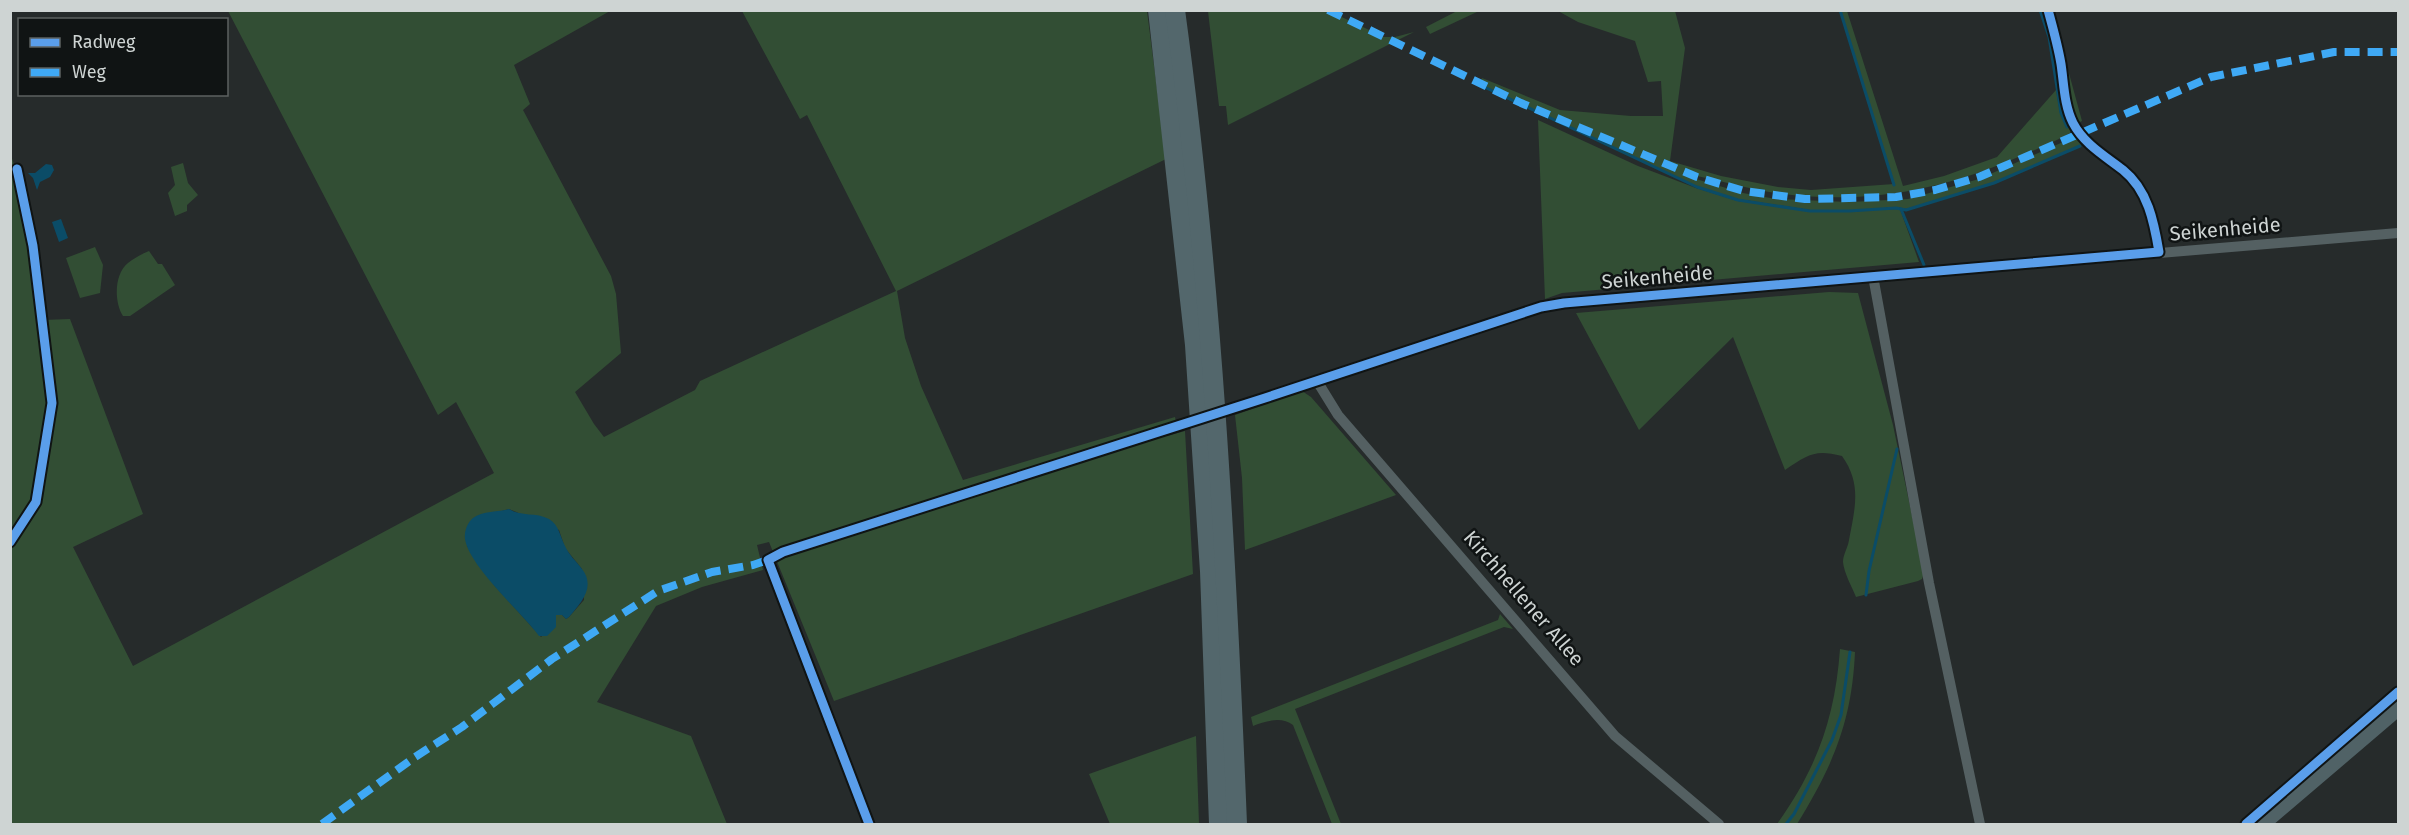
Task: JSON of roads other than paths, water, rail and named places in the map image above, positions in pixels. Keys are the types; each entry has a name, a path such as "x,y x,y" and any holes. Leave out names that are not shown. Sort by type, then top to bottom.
{"highway":[{"path":"1158,10 1195,345 1210,571 1219,825"},
{"path":"1175,10 1189,115 1212,342 1227,571 1237,825"}],"main road":[{"path":"2262,825 2398,708"}],"street":[{"path":"2048,10 2061,64 2067,110 2088,143 2125,171 2138,185 2151,213 2159,252"},
{"name":"Seikenheide","path":"1176,427 1541,307 1873,276 2398,233"},
{"path":"1873,276 1929,583 1980,825"},
{"name":"Kirchhellener Allee","path":"1317,381 1338,415 1615,736 1719,825"}],"water":[{"path":"46,164 52,165 54,170 50,177 40,182 37,190 33,178 28,173 35,173"},
{"path":"61,219 68,238 59,242 52,222"},
{"path":"509,509 552,521 568,552 582,569 588,582 582,600 566,619 562,615 556,615 556,627 547,636 539,636 485,575 469,550 465,539 466,528 473,518"}],"waterway":[{"path":"1840,10 1894,185"},
{"path":"2040,10 2049,37 2061,113 2067,127"},
{"path":"1480,85 1697,187 1738,200 1810,211 1896,208 1906,210 1994,183 2080,146"},
{"path":"1901,209 1924,265"},
{"path":"1866,595 1869,571 1897,449"},
{"path":"1786,824 1794,814 1832,740 1841,715 1850,652"}]}
